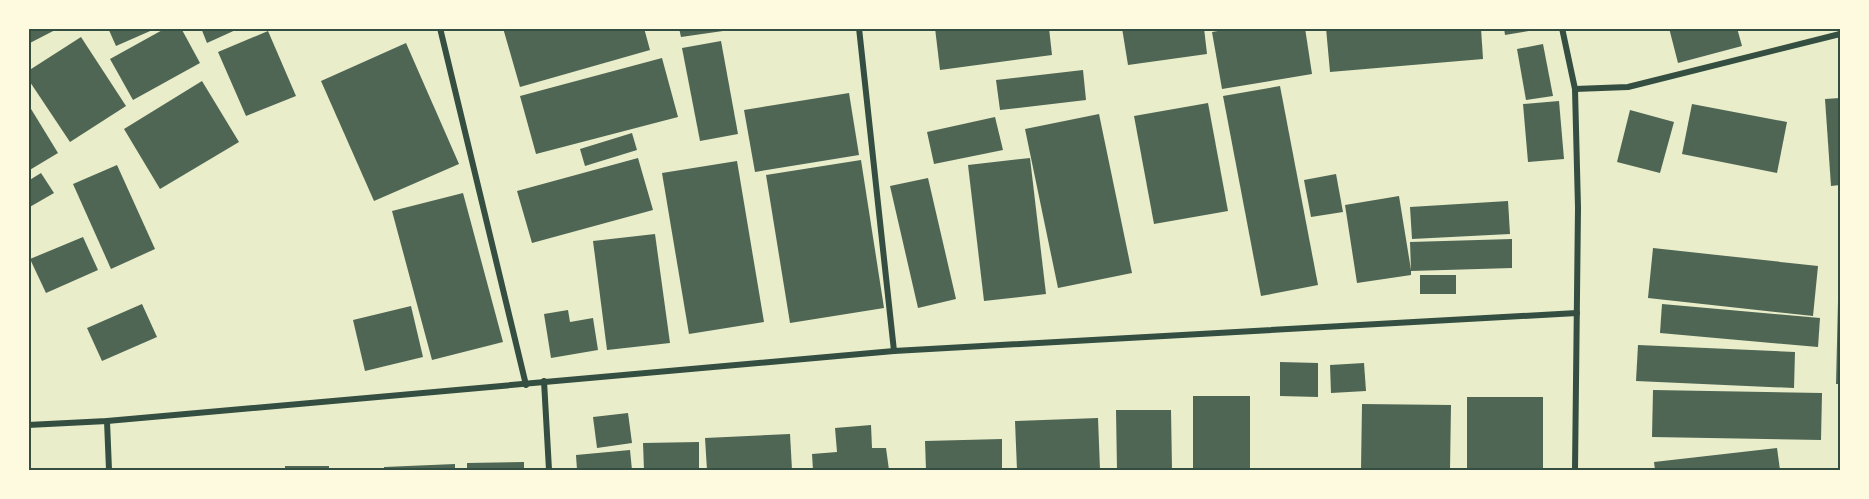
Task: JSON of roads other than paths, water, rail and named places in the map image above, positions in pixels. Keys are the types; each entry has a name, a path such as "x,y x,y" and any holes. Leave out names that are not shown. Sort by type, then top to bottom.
{"street":[{"path":"440,28 526,385"},
{"path":"859,28 894,351"},
{"path":"1562,28 1575,88 1578,207 1575,471"},
{"path":"1575,88 1628,87 1840,34"},
{"path":"28,425 107,421 894,351 1577,314"},
{"path":"544,381 549,471"},
{"path":"107,421 109,471"}]}
